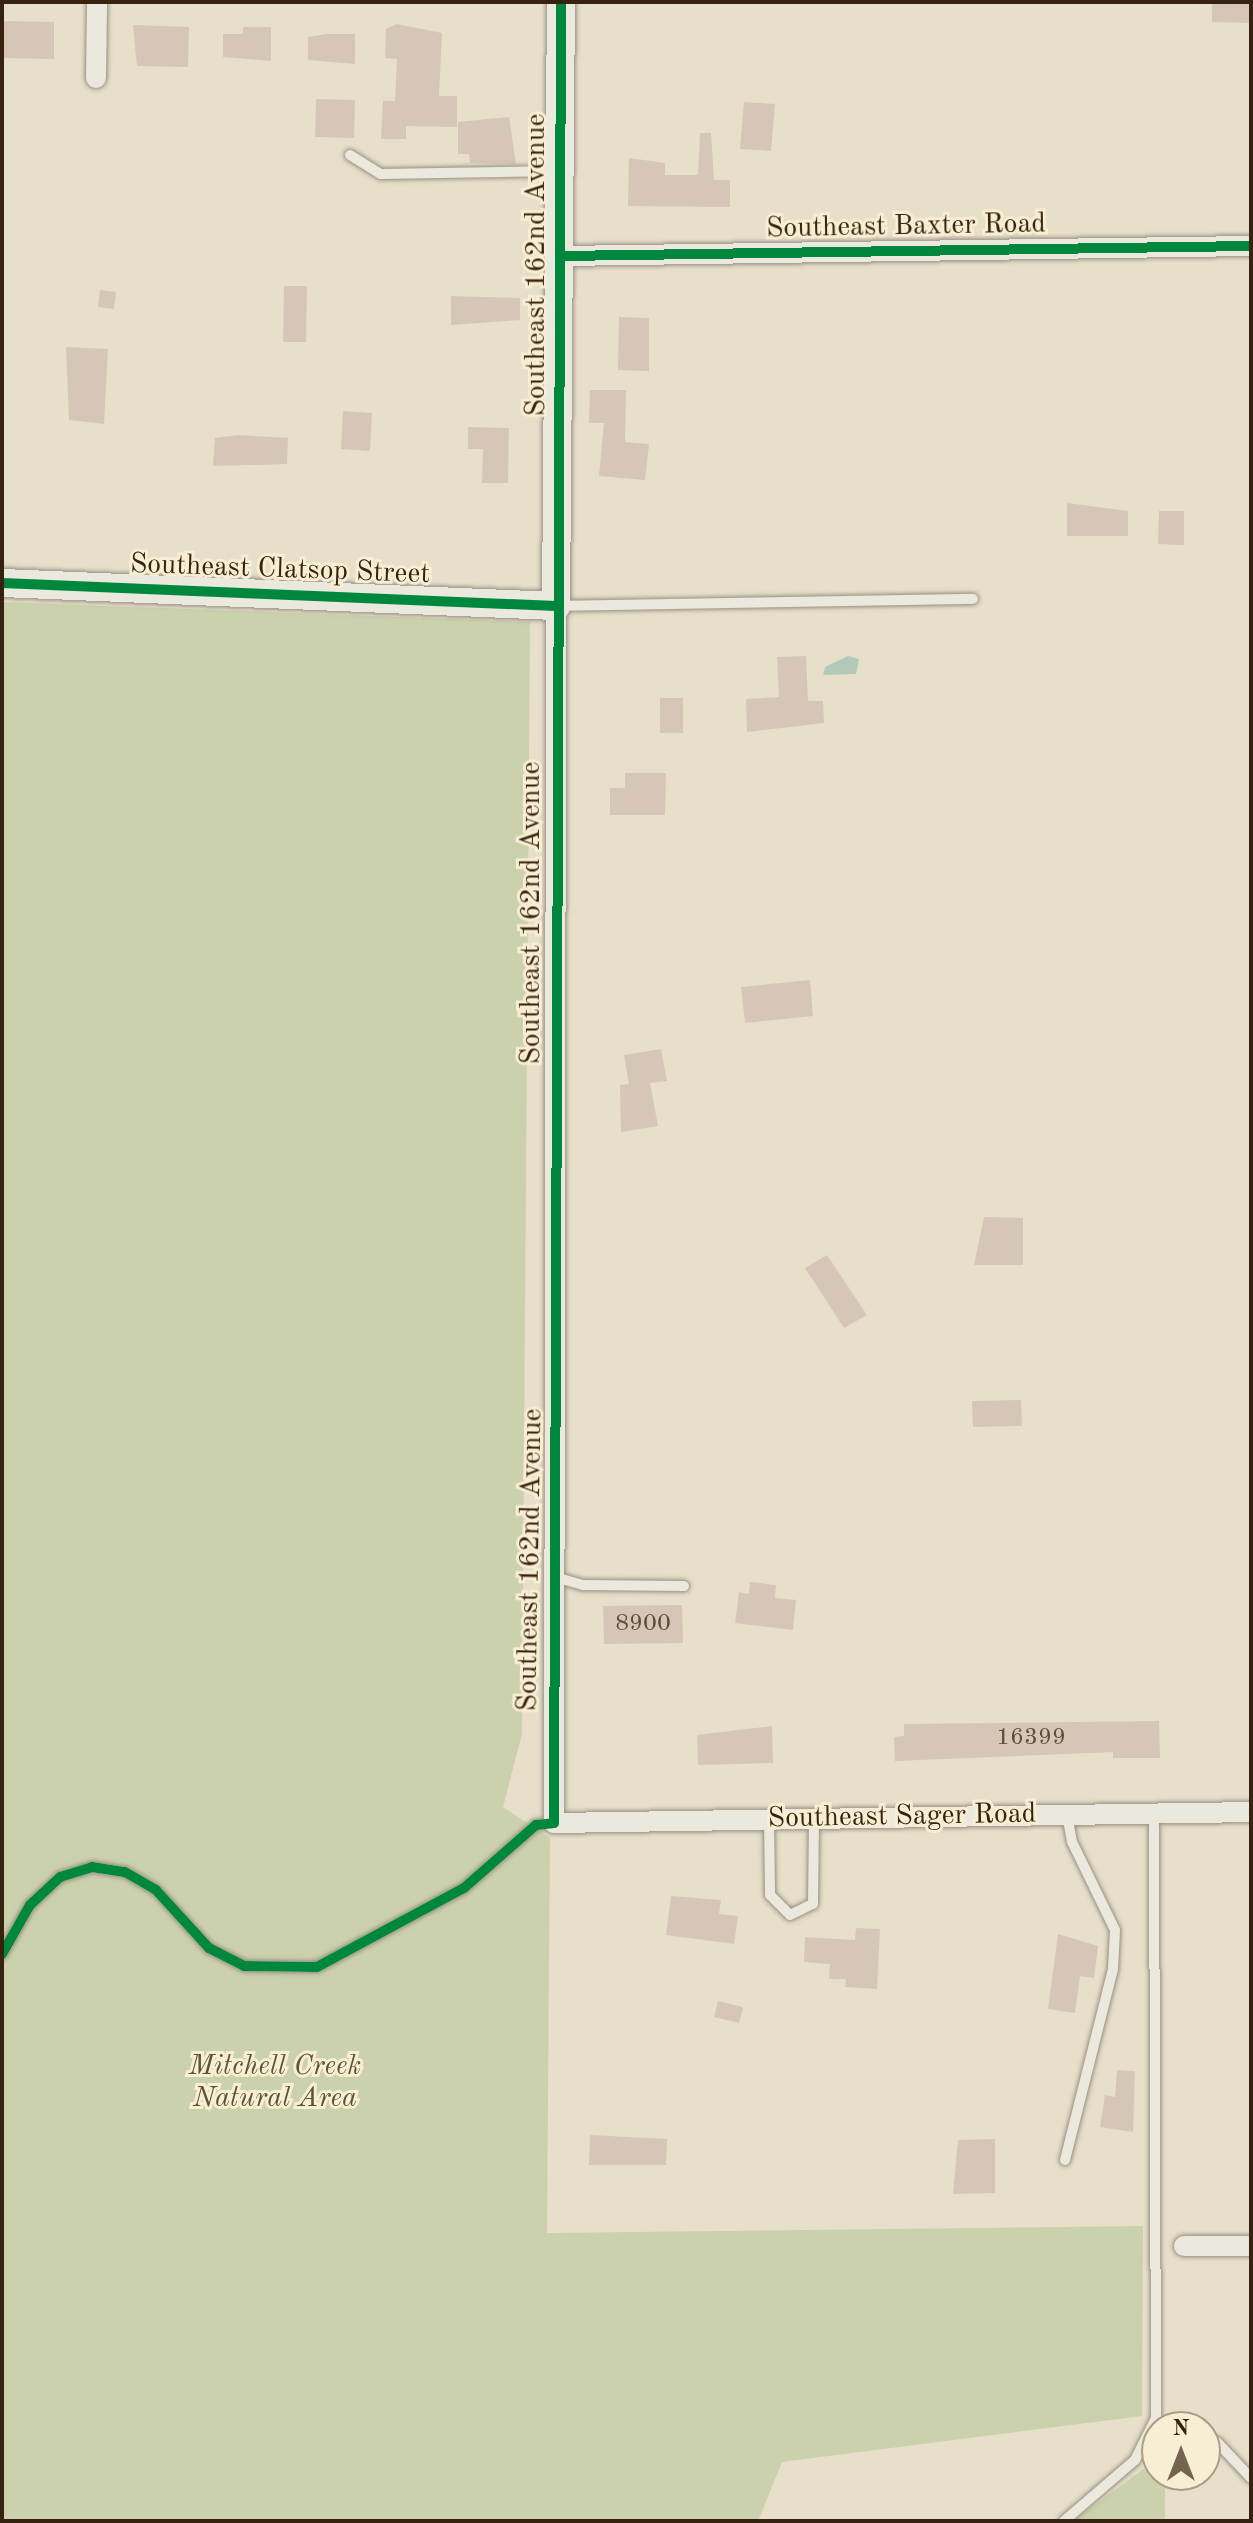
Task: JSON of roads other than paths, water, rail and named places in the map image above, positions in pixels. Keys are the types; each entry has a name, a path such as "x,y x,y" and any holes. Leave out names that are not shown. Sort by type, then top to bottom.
{"street":[{"path":"96,78 97,2"},
{"name":"Southeast 162nd Avenue","path":"554,1823 556,606 561,2"},
{"name":"Southeast Baxter Road","path":"561,256 1251,246"},
{"name":"Southeast Clatsop Street","path":"2,583 556,606"},
{"name":"Southeast Sager Road","path":"554,1823 1251,1812"},
{"path":"1184,2246 1251,2246"}],"lane":[{"path":"350,155 381,174 561,171"},
{"path":"556,606 973,599"},
{"path":"555,1577 583,1585 684,1586"},
{"path":"1065,2160 1098,2004 1113,1969 1115,1930 1072,1842 1067,1814"},
{"path":"1064,2521 1135,2460 1156,2418 1154,1814"},
{"path":"769,1819 770,1895 790,1915 813,1904 814,1819"},
{"path":"2,1954 30,1905 60,1877 92,1867 125,1872 156,1890 209,1948 244,1966 317,1967 464,1888 536,1825 554,1823"},
{"path":"1221,2446 1251,2478"}],"park label":[{"name":"Mitchell Creek Natural Area","path":"275,2083"}]}
